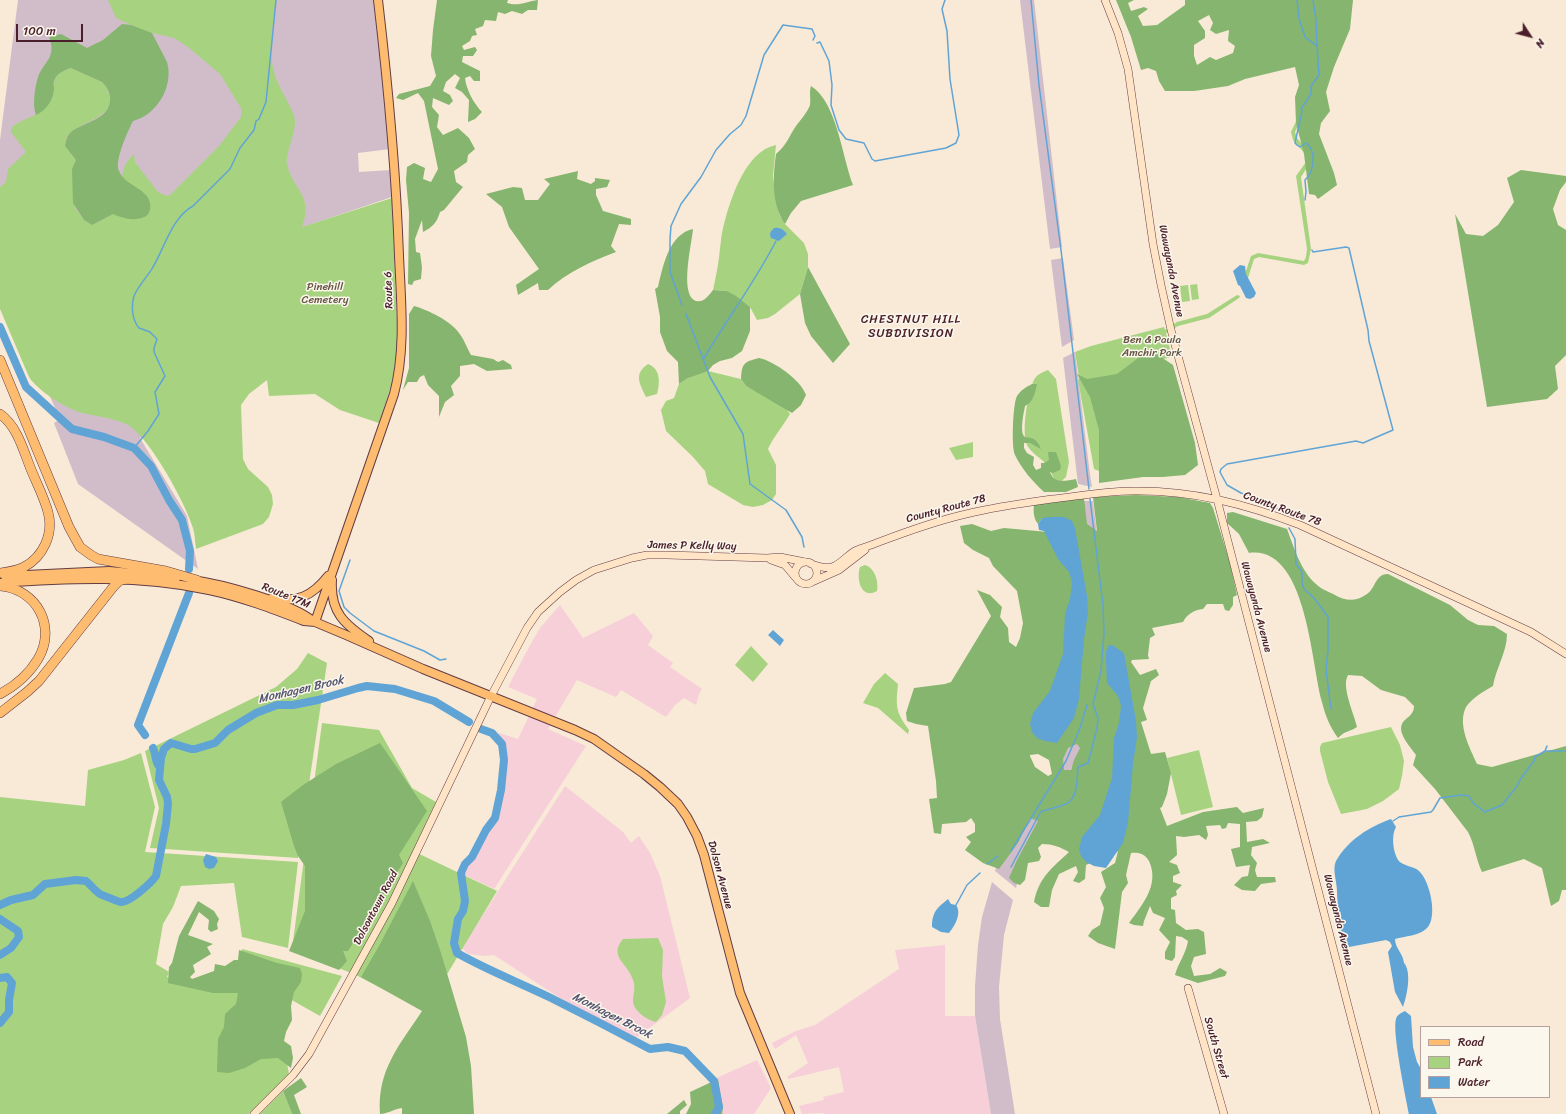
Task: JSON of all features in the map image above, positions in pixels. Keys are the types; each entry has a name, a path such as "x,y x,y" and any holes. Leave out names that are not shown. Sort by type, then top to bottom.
{"highway":[{"path":"0,360 69,527 80,547 91,555 104,561 166,571 197,580"},
{"path":"0,414 11,425 18,439 46,506 50,527 44,548 35,559 18,569 0,575"},
{"path":"0,713 36,684 73,640 114,585 119,581 126,579"},
{"path":"0,586 14,588 30,598 42,615 45,629 42,652 34,665 22,679 0,694"}],"main road":[{"name":"Route 6","path":"315,622 394,394 402,349 394,150 378,0"},
{"path":"252,594 285,600 308,595 318,588 333,568"},
{"path":"333,568 332,592 334,605 340,617 354,631 386,652"},
{"name":"Route 17M","path":"0,575 109,571 197,580 252,594 307,615 315,622"},
{"name":"Route 17M","path":"0,582 69,578 126,579 208,590 261,605 304,621 315,622"},
{"path":"315,622 386,652"},
{"name":"Dolson Avenue","path":"386,652 594,739 660,787 678,804 697,836 704,855 729,954 742,998 780,1086 790,1114"}],"street":[{"name":"Wawayanda Avenue","path":"1105,0 1124,52 1134,102 1146,195 1160,284 1195,420 1218,499 1376,1114"},
{"name":"County Route 78","path":"808,563 824,568 834,566 849,554 903,533 966,514 1016,504 1134,491 1195,495 1218,499 1270,513 1300,525 1531,632 1566,654"},
{"name":"County Route 78","path":"812,582 839,570 875,544"},
{"name":"James P Kelly Way","path":"491,696 527,628 538,612 565,589 594,570 613,563 646,555 780,557 808,563"},
{"name":"James P Kelly Way","path":"767,558 782,563 795,577"},
{"path":"808,563 814,566 816,573 812,582 803,584 795,577 796,567 808,563"},
{"name":"Dolsontown Road","path":"254,1114 293,1076 309,1054 395,897 491,696"},
{"name":"South Street","path":"1188,988 1224,1114"}],"shaded area":[{"path":"18,0 374,0 390,149 358,153 359,172 391,170 392,197 303,227 247,235 213,441 140,438 187,516 198,569 78,484 54,423 60,419 0,285 0,140"},
{"path":"1020,0 1034,0 1062,247 1050,249"},
{"path":"1063,258 1074,340 1062,347 1051,260"},
{"path":"1075,352 1092,487 1078,484 1063,358"},
{"path":"1079,501 1093,501 1104,592 1097,702 1076,759 1021,865 1016,888 995,871 1000,856 1051,775 1067,745"},
{"path":"560,605 583,638 634,613 653,636 648,645 673,663 670,667 702,689 696,705 684,698 675,705 666,717 621,690 616,697 577,680 548,729 586,746 494,889 461,873 497,813 504,760 502,744 498,739 499,733 518,739 537,699 508,687 540,628"},
{"path":"565,786 623,832 631,843 639,836 650,853 660,876 690,998 629,1043 494,955 484,956 468,954 462,948"},
{"path":"992,882 1013,900 1004,935 999,987 1000,1019 1015,1114 991,1114 975,1016 975,986 978,945 982,917"},
{"path":"945,945 945,1016 975,1016 991,1114 802,1114 799,1106 824,1100 823,1097 844,1092 839,1067 788,1079 787,1077 808,1063 796,1035 775,1049 772,1043 796,1031 815,1025 899,969 895,950"},
{"path":"757,1060 771,1088 754,1114 714,1114 719,1105 714,1079"}],"green space":[{"name":"Pinehill Cemetery","path":"108,0 276,0 271,49 273,69 295,120 287,164 306,207 302,227 392,198 398,349 392,383 379,423 340,410 315,394 269,396 267,380 249,394 241,405 243,459 248,469 268,487 272,495 273,504 269,517 263,524 196,549 193,528 183,503 175,487 145,441 135,430 126,424 75,411 52,398 39,388 29,377 0,309 0,187 6,182 8,169 26,152 11,132 11,128 21,121 42,111 46,107 53,96 55,78 63,71 71,68 102,82 107,88 109,95 108,109 98,117 81,125 71,132 67,136 65,144 76,160 75,208 84,220 92,225 116,212 121,194 124,168 126,163 134,154 135,162 158,192 167,196 170,195 219,146 241,117 241,108 220,74 188,47 174,38 144,31 116,18"},
{"path":"437,0 508,0 507,3 515,4 538,0 537,10 528,10 522,14 512,11 505,14 498,12 496,21 485,20 483,26 475,29 477,35 472,36 470,41 462,46 464,50 475,47 477,50 473,56 463,56 462,62 480,71 480,81 474,81 470,76 465,78 471,96 482,112 475,119 468,122 469,100 462,92 455,88 460,78 455,74 446,82 443,91 450,95 453,101 449,105 433,98 432,107 439,115 437,127 443,135 458,128 469,138 475,149 468,155 467,162 454,171 456,182 463,187 444,210 440,212 434,224 423,232 422,220 415,239 416,252 420,253 422,267 421,279 414,281 412,285 408,284 409,213 406,180 407,167 414,163 425,168 423,179 431,182 438,169 424,101 418,93 403,100 396,98 399,94 430,86 436,76 431,56"},
{"path":"1116,0 1134,0 1128,3 1131,11 1144,7 1148,9 1138,16 1143,26 1157,25 1185,5 1185,0 1353,0 1350,29 1334,67 1326,92 1330,111 1321,123 1319,134 1337,185 1318,199 1315,195 1309,194 1304,154 1296,123 1295,97 1299,85 1295,67 1245,79 1228,86 1194,91 1165,91 1159,81 1156,71 1148,68 1141,70 1131,37","holes":["1209,15 1213,23 1210,30 1216,34 1229,30 1228,41 1235,46 1233,53 1216,60 1210,57 1197,65 1194,56 1194,45 1205,38 1205,31 1198,21"]},
{"path":"1299,0 1303,0 1307,82 1304,114 1295,132 1297,138 1311,155 1310,163 1301,177 1311,249 1308,263 1304,265 1259,257 1254,259 1247,281 1244,283 1243,280 1251,256 1258,253 1304,261 1306,257 1307,249 1296,176 1306,162 1307,156 1293,140 1291,132 1300,113 1304,75"},
{"path":"122,24 131,25 152,33 167,62 169,71 166,90 162,98 149,113 142,118 133,121 122,146 118,160 119,171 122,176 148,197 150,210 145,217 127,219 113,214 92,225 84,220 73,203 72,169 76,160 65,146 67,138 71,132 101,116 106,111 109,106 109,92 102,82 71,68 58,74 54,82 54,90 50,102 36,115 34,106 35,91 38,77 51,55 52,50 49,37 61,34 87,48 103,40"},
{"path":"811,86 820,94 833,117 853,185 801,201 791,213 785,224 780,216 775,199 774,172 776,154 780,151 809,108"},
{"path":"776,145 773,176 776,203 780,216 785,224 804,243 808,254 808,267 800,294 775,314 768,318 757,320 750,307 727,291 713,290 722,233 733,194 746,168 755,157 765,149"},
{"path":"1521,170 1566,176 1566,182 1560,190 1553,209 1558,225 1566,230 1566,355 1555,366 1558,389 1547,399 1487,407 1455,214 1466,234 1483,236 1498,225 1514,202 1507,178"},
{"path":"578,171 577,179 591,184 595,181 595,178 610,180 607,187 596,189 596,195 603,211 631,219 631,225 619,224 611,246 616,252 580,268 563,278 548,290 539,290 538,283 518,295 516,285 539,269 509,227 502,207 486,194 513,187 522,188 525,200 538,200 550,184 544,179"},
{"path":"693,229 687,279 691,297 696,301 701,301 713,290 727,291 736,296 750,307 750,331 742,351 732,358 720,361 713,365 708,371 688,378 679,384 678,362 667,351 660,332 660,317 655,289 658,287 668,252 673,244 678,237"},
{"path":"808,267 850,344 833,363 811,336 805,323 800,294"},
{"path":"1197,284 1199,299 1192,300 1190,285"},
{"path":"1188,285 1190,301 1182,302 1180,286"},
{"name":"Ben & Paula Amchir Park","path":"1237,295 1240,296 1239,298 1209,318 1178,326 1166,333 1172,357 1142,364 1099,471 1094,469 1078,380 1080,377 1075,352 1091,346 1164,327 1165,330 1177,322 1207,314"},
{"path":"414,306 426,310 451,324 461,335 471,355 493,359 498,362 503,360 511,365 512,369 487,371 474,364 460,366 460,376 451,386 454,395 445,402 439,417 439,396 428,385 424,375 420,377 417,382 408,382 403,390 409,368 409,314"},
{"path":"1155,353 1173,365 1195,443 1198,465 1185,475 1143,477 1099,483 1099,430 1090,397 1077,374 1087,379 1117,374 1142,355"},
{"path":"759,358 779,367 793,377 803,389 806,395 801,405 792,413 746,386 741,379 744,364"},
{"path":"648,364 655,369 659,385 657,394 646,397 640,383 639,375 643,368"},
{"path":"1048,370 1056,379 1069,462 1066,477 1058,484 1047,465 1029,448 1025,439 1026,411 1032,384 1038,375"},
{"path":"708,371 741,379 746,386 786,408 790,414 768,449 776,465 776,494 772,500 763,505 753,507 743,505 708,484 705,471 666,431 661,410 666,401 674,398 679,384 694,374"},
{"path":"1032,384 1037,384 1032,399 1025,406 1022,431 1025,437 1036,441 1041,449 1030,443 1024,443 1024,448 1027,453 1034,457 1033,465 1036,470 1041,468 1041,463 1049,460 1048,452 1056,452 1061,466 1060,470 1053,473 1050,472 1052,476 1060,481 1076,479 1078,487 1066,492 1044,492 1028,475 1015,455 1013,435 1016,400 1020,392"},
{"path":"973,442 973,457 956,460 949,448"},
{"path":"1136,495 1178,497 1210,503 1213,508 1230,563 1237,595 1233,597 1233,605 1229,611 1225,610 1223,604 1207,604 1203,609 1194,611 1183,622 1152,628 1155,635 1150,638 1149,659 1132,660 1131,662 1140,675 1156,669 1159,675 1151,681 1143,708 1147,720 1141,722 1151,754 1165,752 1171,773 1167,794 1162,807 1160,808 1167,826 1203,812 1237,807 1243,813 1264,808 1262,817 1257,821 1246,822 1247,842 1263,839 1270,843 1252,847 1251,855 1257,863 1255,870 1257,877 1275,877 1276,882 1261,884 1255,891 1242,890 1234,885 1242,877 1248,876 1250,865 1236,867 1231,849 1240,847 1240,824 1228,823 1226,828 1222,829 1220,825 1206,826 1208,835 1206,840 1199,835 1184,837 1176,836 1177,855 1169,862 1177,865 1180,873 1173,876 1173,882 1182,885 1176,891 1177,895 1171,898 1171,909 1175,910 1176,923 1186,930 1198,929 1204,932 1206,954 1194,957 1191,966 1194,976 1210,974 1220,968 1227,972 1225,976 1198,983 1175,975 1186,950 1188,941 1182,937 1176,936 1175,957 1172,961 1165,959 1165,952 1170,942 1159,930 1165,918 1153,913 1150,906 1143,926 1129,923 1144,902 1151,886 1152,870 1149,861 1144,855 1139,853 1131,853 1126,875 1128,883 1122,892 1115,949 1098,943 1088,936 1092,930 1100,925 1104,908 1100,898 1106,887 1101,872 1115,863 1118,851 1086,865 1085,879 1079,883 1073,881 1078,872 1076,866 1059,874 1052,890 1049,907 1041,907 1034,902 1039,886 1047,874 1069,852 1056,846 1042,844 1038,848 1041,857 1039,861 1028,863 1025,880 1020,885 1014,883 1009,878 1038,821 1030,818 1018,843 999,869 983,863 965,850 971,842 966,837 975,832 975,824 971,818 966,822 942,824 941,834 934,833 929,799 937,798 928,726 907,721 906,713 914,688 951,682 991,616 977,590 990,595 1002,607 1000,617 1008,628 1009,642 1016,647 1020,638 1023,623 1017,591 993,566 989,558 973,550 964,543 960,526 972,524 991,531 1004,528 1048,532 1042,518 1038,524 1034,515 1034,505 1084,498 1087,524 1097,531 1093,497","holes":["1077,744 1080,748 1071,770 1064,770 1063,759 1068,748","1038,754 1049,760 1052,774 1048,776 1035,767 1030,755"]},
{"path":"1233,512 1287,529 1298,559 1306,573 1320,587 1339,597 1351,600 1363,597 1370,591 1380,576 1388,574 1450,605 1468,620 1478,625 1494,626 1507,634 1507,641 1493,686 1482,692 1466,707 1463,721 1464,729 1468,744 1477,764 1492,767 1566,746 1566,890 1562,890 1559,901 1551,906 1542,868 1524,859 1482,872 1468,832 1435,789 1413,765 1416,755 1406,742 1401,727 1402,723 1412,713 1414,706 1405,697 1381,690 1362,676 1348,675 1346,680 1347,693 1357,727 1338,738 1330,725 1323,707 1303,610 1295,587 1283,568 1268,556 1249,553 1239,534 1227,523 1227,513"},
{"path":"865,565 874,572 877,580 877,591 872,593 867,593 864,591 859,582 860,567"},
{"path":"751,646 768,664 753,682 735,665"},
{"path":"308,653 327,663 298,858 150,848 159,808 145,751 276,687 297,669"},
{"path":"885,673 898,684 897,703 899,713 909,730 908,734 878,708 863,703 874,684"},
{"path":"322,723 379,730 412,788 436,802 413,851 497,891 425,1011 356,975 292,949"},
{"path":"1391,727 1400,745 1404,761 1399,789 1383,801 1367,809 1341,814 1328,782 1320,751 1322,743"},
{"path":"380,743 427,811 399,855 403,863 348,951 343,951 347,961 339,970 289,951 305,911 305,866 298,856 294,846 281,802 303,785 336,764"},
{"path":"1199,750 1213,807 1181,815 1167,758"},
{"path":"141,753 155,807 145,852 298,862 288,948 242,937 234,883 181,886 173,907 163,924 156,964 169,972 167,977 186,984 235,986 242,949 342,976 320,1016 251,977 283,1042 289,1074 249,1114 0,1114 0,797 85,806 88,770 124,760"},
{"path":"413,881 430,921 441,953 466,1037 471,1066 474,1114 402,1114 402,1108 380,1114 380,1098 386,1071 398,1047 422,1011 361,977"},
{"path":"198,901 214,911 219,919 217,924 218,929 211,932 208,929 209,920 199,912 188,935 213,944 207,947 211,954 193,965 195,972 190,977 192,979 214,971 215,964 225,966 234,960 238,960 239,950 277,963 300,968 302,974 301,982 294,992 291,1006 292,1020 286,1032 284,1041 291,1046 293,1058 291,1068 278,1058 261,1059 245,1068 229,1073 217,1072 218,1039 224,1027 225,1014 236,1004 238,993 213,993 168,983 169,967 172,963 179,936"},
{"path":"658,938 663,950 662,976 666,1002 662,1015 656,1022 642,1015 636,1009 633,1002 634,983 631,974 620,960 618,951 619,945 623,939"},
{"path":"301,1078 307,1087 294,1095 301,1114 292,1114 283,1091"},
{"path":"718,1079 723,1108 722,1114 686,1114 691,1104 690,1092"},
{"path":"283,1091 292,1114 260,1114"},
{"path":"684,1100 687,1105 680,1111 680,1114 667,1114"}],"water":[{"path":"774,228 781,229 787,234 779,241 771,238 770,233"},
{"path":"1240,265 1245,266 1246,274 1256,293 1254,297 1250,299 1246,298 1238,285 1233,271"},
{"path":"1064,517 1072,521 1075,528 1087,596 1088,612 1084,639 1079,699 1074,718 1057,743 1037,738 1032,732 1030,724 1033,713 1050,691 1063,654 1065,614 1070,599 1072,582 1069,572 1058,559 1044,531 1039,530 1038,524 1042,518"},
{"path":"773,630 784,640 780,646 768,635"},
{"path":"1109,645 1112,645 1124,653 1136,721 1137,737 1128,823 1123,843 1106,868 1094,866 1086,862 1081,856 1079,849 1082,837 1100,815 1112,778 1114,738 1119,723 1121,706 1118,696 1107,683 1106,651"},
{"path":"1391,819 1396,827 1394,830 1393,839 1396,857 1405,865 1417,869 1423,876 1429,891 1432,908 1430,923 1424,931 1395,939 1396,945 1408,972 1407,991 1403,1007 1395,992 1388,952 1392,946 1390,942 1386,940 1349,947 1347,945 1341,933 1339,921 1335,872 1336,861 1341,853 1353,841 1367,830"},
{"path":"206,854 216,857 218,861 214,868 209,869 205,867 203,860"},
{"path":"948,899 951,904 956,905 958,908 958,916 949,933 941,932 932,927 934,914"},
{"path":"1405,1011 1411,1016 1413,1047 1420,1067 1420,1098 1431,1098 1437,1114 1409,1114 1395,1026 1397,1016"}],"waterway":[{"path":"134,448 148,431 159,414 155,392 165,376 154,352 157,339 150,332 139,328 135,321 132,308 134,296 153,267 169,234 179,218 230,169 240,148 254,130 256,121 259,119 266,102 276,0"},
{"path":"817,43 820,42 829,61 832,85 831,105 839,130 846,139 864,143 872,159 875,161 946,148 956,143 959,135 950,79 947,31 942,9 945,0"},
{"path":"1031,0 1039,85 1061,250 1089,489"},
{"path":"1297,0 1299,19 1305,37 1317,46 1319,75 1311,86 1311,94 1301,109 1302,111 1295,143 1300,147 1306,143 1312,151 1313,156 1312,167 1305,180 1305,200"},
{"path":"1313,0 1316,20 1317,46"},
{"path":"682,305 670,272 671,226 681,204 701,177 716,150 730,134 741,125 746,116 764,55 783,25 812,29 815,36 813,40"},
{"path":"704,358 759,271 776,241"},
{"path":"1289,514 1241,493 1227,485 1220,472 1221,469 1227,464 1356,441 1363,443 1393,430 1369,341 1368,330 1349,248 1346,247 1313,252 1312,250"},
{"path":"686,314 710,377 743,434 750,484 786,510 802,537 804,547"},
{"path":"0,327 26,387 72,429 104,437 134,448 151,466 169,500 182,520 190,551 189,569"},
{"path":"1011,867 1040,813 1042,811 1064,805 1072,799 1076,786 1078,767 1088,763 1097,728 1098,718 1093,704 1101,671 1104,633 1103,605 1090,499"},
{"path":"1289,528 1295,539 1296,564 1302,572 1302,583 1304,589 1314,598 1328,617 1328,649 1326,670 1331,709"},
{"path":"350,560 339,591 344,607 374,631 424,651 440,660 446,659"},
{"path":"145,735 138,725 189,593"},
{"name":"Monhagen Brook","path":"0,905 11,900 33,895 45,884 76,880 86,881 100,894 121,902 134,896 150,883 156,876 166,824 168,804 167,797 159,780 161,758 164,749 171,743 195,749 215,743 228,730 256,713 277,705 293,705 318,700 367,686 395,689 434,701 469,722"},
{"path":"1011,851 1066,761 1080,728 1087,705"},
{"name":"Monhagen Brook","path":"481,729 492,733 502,744 504,760 501,790 495,818 486,830 472,857 465,864 461,873 465,901 463,911 458,919 454,943 457,953 549,997 650,1049 668,1047 685,1051 714,1081 719,1107 715,1114"},
{"path":"1393,821 1399,817 1431,812 1440,798 1461,795 1469,796 1473,803 1485,812 1502,805 1517,786 1534,761 1535,757 1545,751 1547,746"},
{"path":"153,748 158,765"},
{"path":"1545,751 1566,751"},
{"path":"987,864 998,856"},
{"path":"956,905 967,885 980,873"},
{"name":"Monhagen Brook","path":"0,919 18,931 19,937 11,948 0,955"},
{"name":"Monhagen Brook","path":"0,978 7,977 12,983 9,1000 9,1012 0,1023"}],"district":[{"name":"CHESTNUT HILL SUBDIVISION","path":"911,327"}]}
